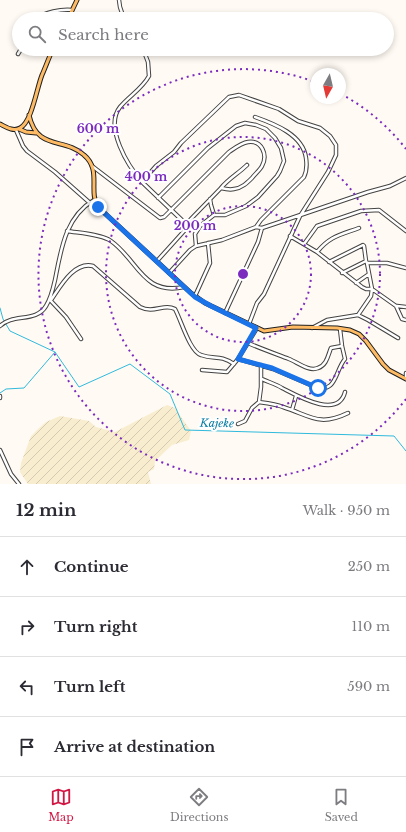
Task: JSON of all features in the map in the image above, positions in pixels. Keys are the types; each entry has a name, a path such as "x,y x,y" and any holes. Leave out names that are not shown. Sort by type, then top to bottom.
{"main road":[{"path":"72,10 77,0"},
{"path":"18,129 26,123 42,74 51,56"},
{"path":"29,115 36,133"},
{"path":"0,124 10,129 18,129 36,133 49,141 78,151 88,158 95,176 94,200 98,207 195,297 256,328 267,332 288,327 340,328 350,330 362,337 388,370 406,379"}],"street":[{"path":"119,0 122,12"},
{"path":"54,12 72,10"},
{"path":"146,56 148,62 149,76 116,113 116,131 121,149 130,166 142,182 186,224"},
{"path":"142,182 156,166 174,152 181,143 229,97 239,95 279,109 301,122 316,126 334,140 336,150 334,161 319,189 300,216 264,294 257,303 249,324"},
{"path":"256,117 297,139 304,150 306,168 304,177 261,220 256,227"},
{"path":"158,198 200,155 230,130 239,125 245,123 253,124 266,129 276,138 281,148 284,161 280,171 258,197 246,206 225,215 214,215 200,226 197,230 196,246"},
{"path":"18,129 23,146 27,151 90,203"},
{"path":"92,166 158,217 162,218 223,157 234,148 247,142 256,142 264,153 264,162 261,167 248,182 239,188 222,188"},
{"path":"157,261 185,230 187,226 186,224 222,188 226,182 238,174 247,165"},
{"path":"169,272 190,250 196,246 222,240 256,227 262,228 300,216 368,192 390,186 406,178"},
{"path":"210,199 214,215"},
{"path":"50,300 67,231 77,215 94,200"},
{"path":"304,244 317,226 361,211 379,210 406,231"},
{"path":"225,312 258,242 262,228"},
{"path":"317,252 324,243 330,239 359,228"},
{"path":"67,231 102,237 111,241 156,286 173,289 184,287"},
{"path":"290,236 317,252 342,273 365,289 372,289 396,306 406,307"},
{"path":"195,297 210,263 208,243"},
{"path":"329,262 364,246 372,289 371,296 358,315"},
{"path":"342,273 366,262 387,263 406,268"},
{"path":"0,325 11,319 39,314 75,270 84,265 93,266 140,307 148,310 168,307 175,309 192,347 198,354 224,358 234,364"},
{"path":"356,283 369,274"},
{"path":"50,300 66,318 81,339"},
{"path":"396,306 402,319 406,320"},
{"path":"312,328 327,320 358,315 398,338"},
{"path":"202,370 224,372 229,370 238,359 256,328"},
{"path":"238,359 261,365 315,387 324,388 334,382 345,359 340,328"},
{"path":"248,343 305,367 316,369 320,368 325,362 331,348 342,346"},
{"path":"238,424 245,421 252,408 259,402 262,379 261,365"},
{"path":"406,373 406,379"},
{"path":"262,379 296,396 313,402 328,404 337,402 341,399 345,392"},
{"path":"292,410 296,396"},
{"path":"259,402 276,405 311,418 325,420 333,420 348,413"},
{"path":"0,450 11,474 19,484"}],"shaded area":[{"path":"167,405 175,408 191,431 189,440 172,445 155,461 154,469 148,472 151,484 28,484 20,472 21,463 31,436 46,422 60,416 89,421 96,427 115,432"}],"waterway":[{"path":"0,308 3,319 10,331 55,352"},
{"name":"Kajeke","path":"0,393 6,389 24,388 55,352 79,387 130,364 170,394 185,430 394,436 406,451"}],"route":[{"path":"98,207 195,297 204,303 256,328 238,359 272,368 318,388"}]}
